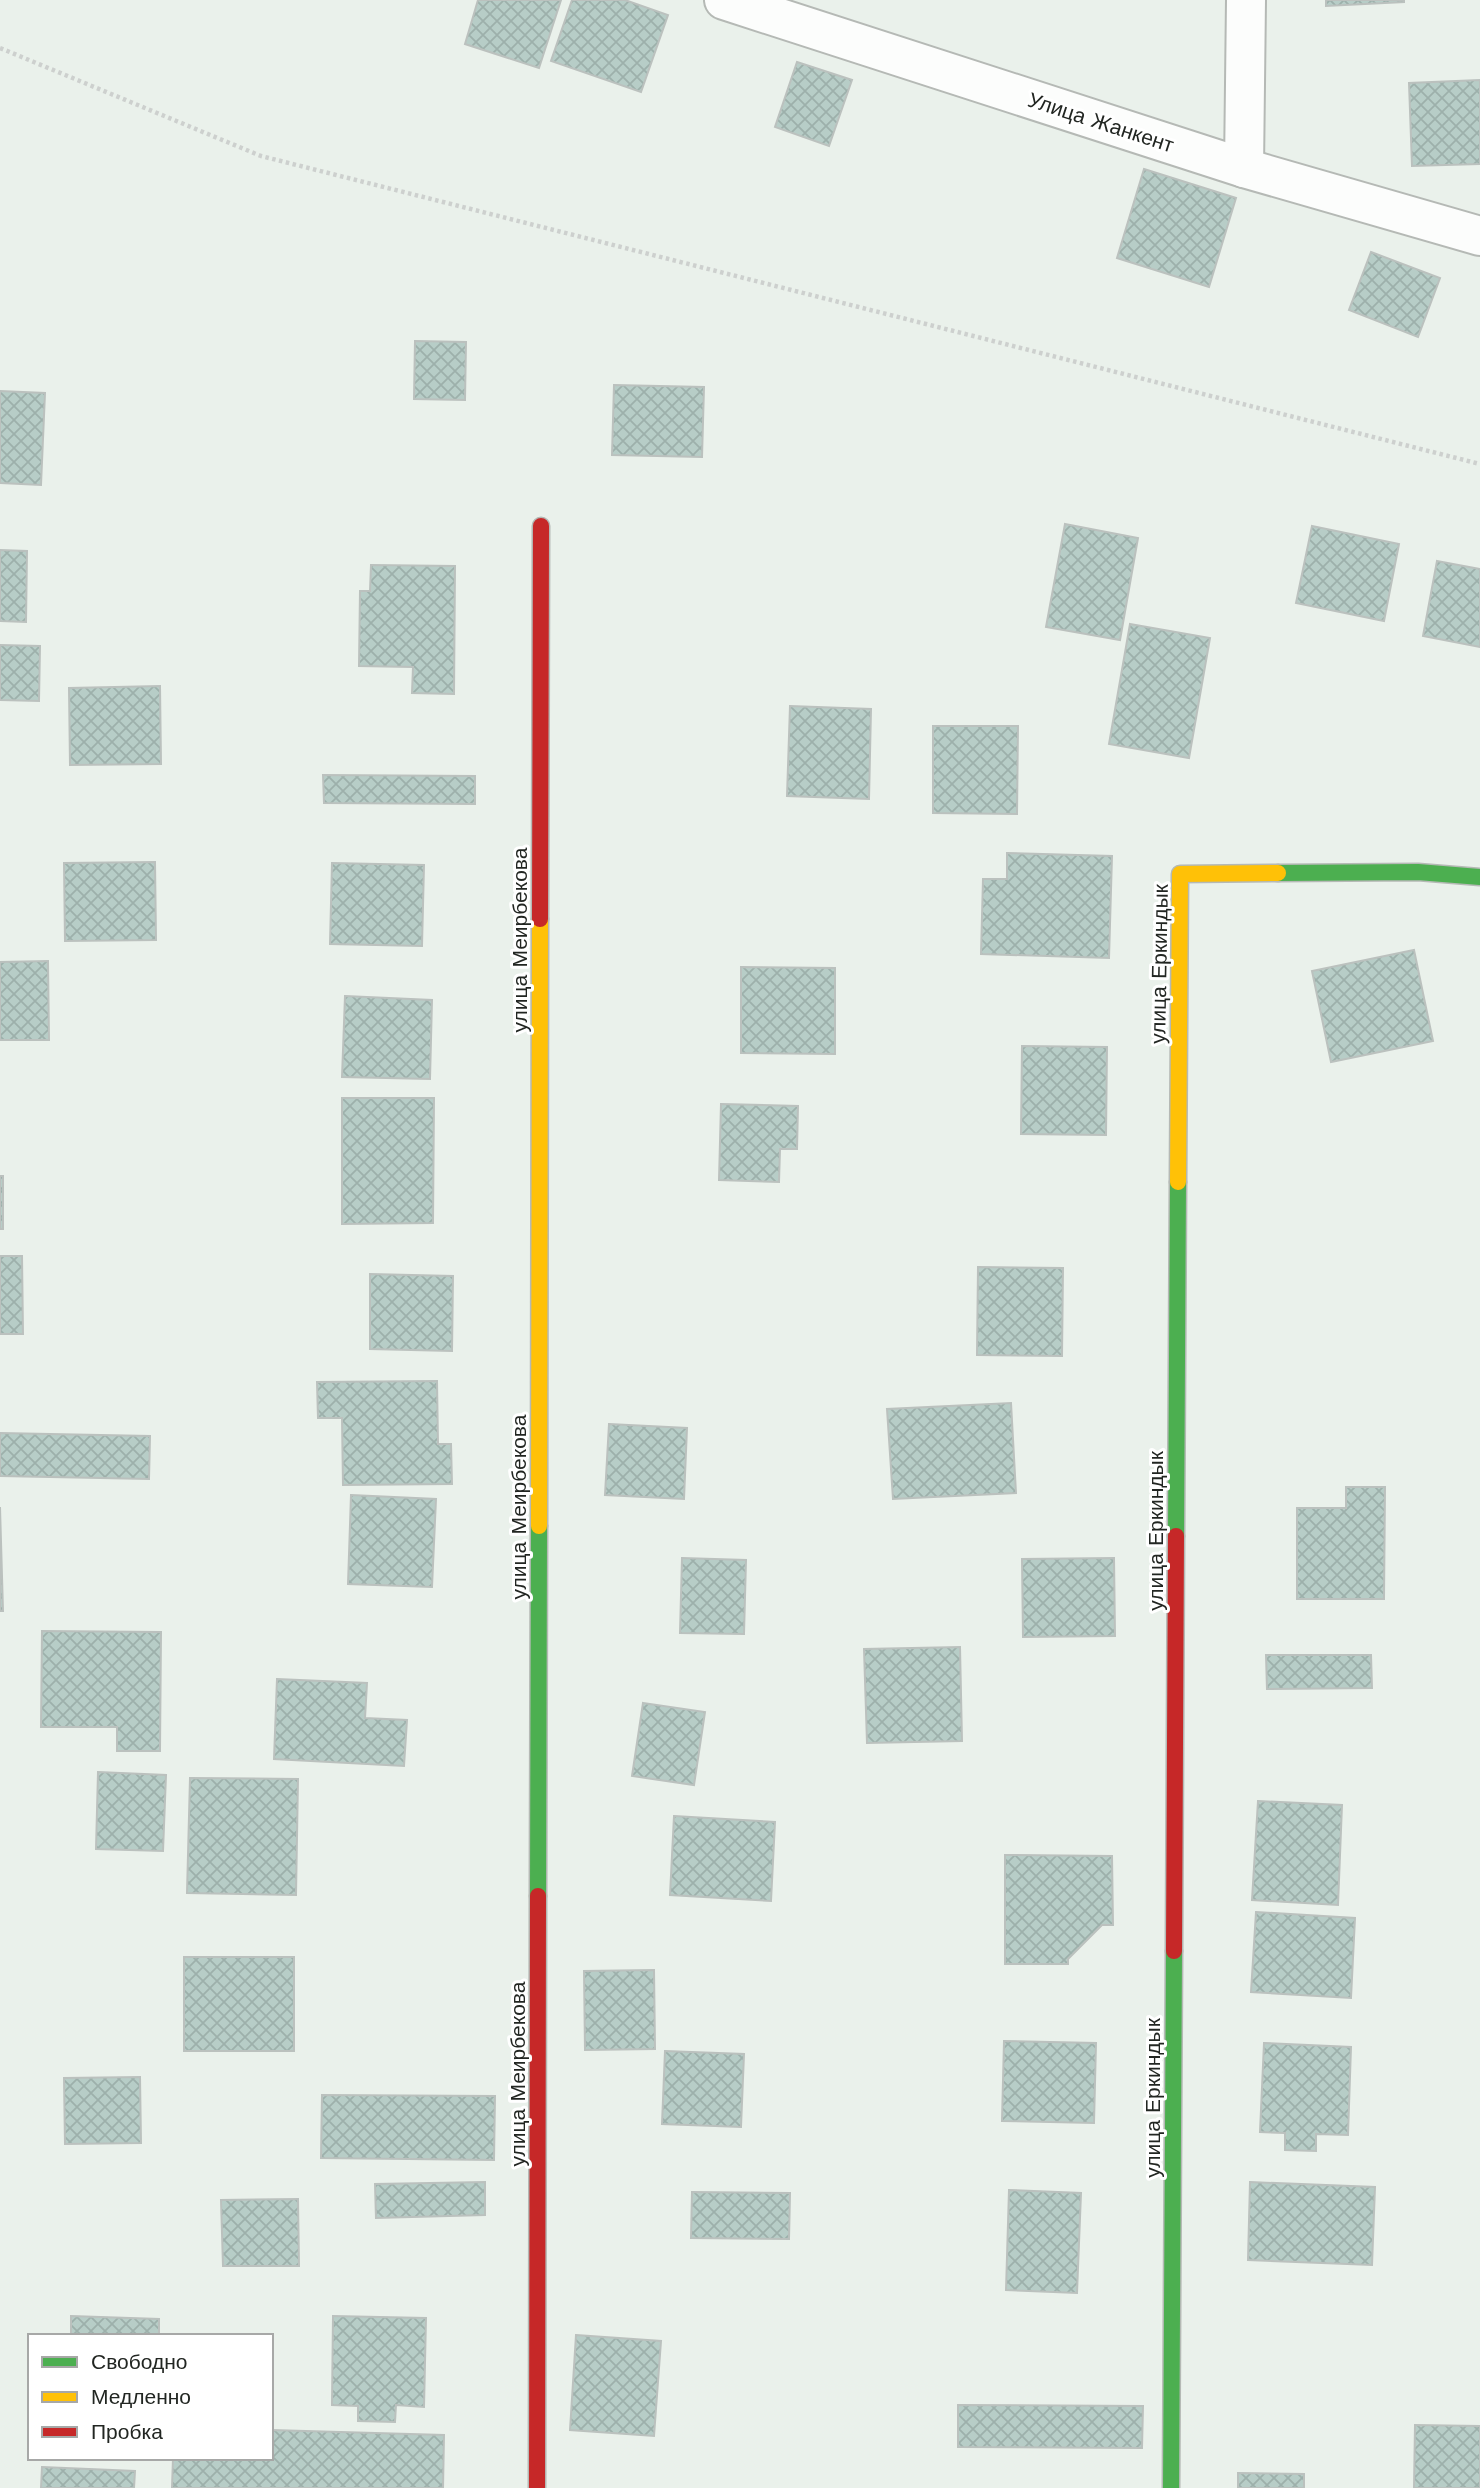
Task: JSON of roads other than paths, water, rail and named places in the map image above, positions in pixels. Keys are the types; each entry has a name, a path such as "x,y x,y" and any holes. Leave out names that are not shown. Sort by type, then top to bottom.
{"street":[{"name":"Улица Жанкент","path":"724,0 1244,168 1480,236"},
{"path":"1244,168 1246,0"},
{"name":"улица Меирбекова","path":"537,2488 541,526"},
{"name":"улица Еркиндык","path":"1171,2488 1180,874 1418,872 1480,877"}]}
